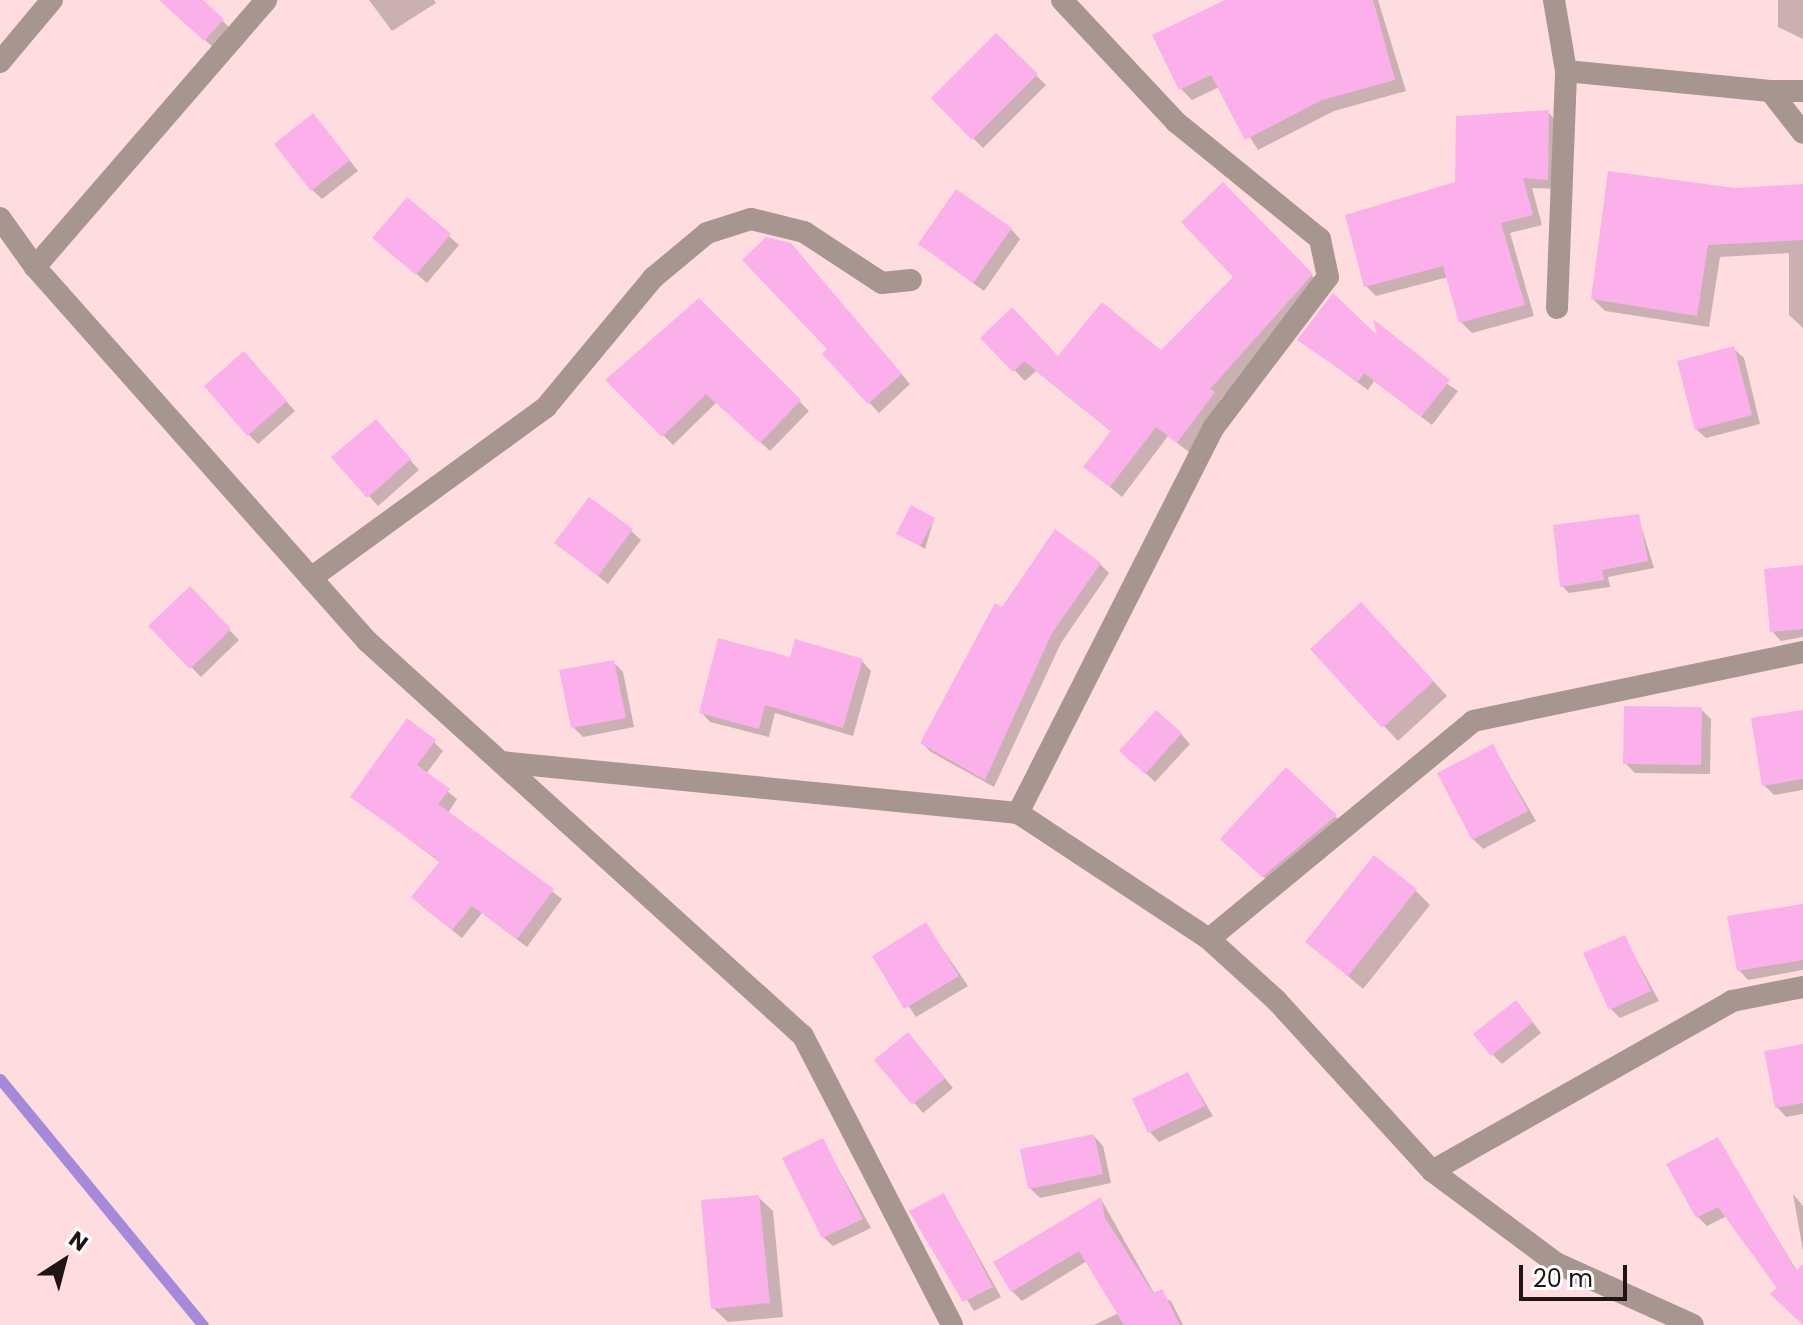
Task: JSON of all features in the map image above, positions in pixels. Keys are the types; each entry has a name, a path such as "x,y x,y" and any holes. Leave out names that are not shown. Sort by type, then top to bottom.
{"street":[{"path":"0,62 52,0"},
{"path":"35,267 266,0"},
{"path":"1018,813 1214,427 1328,277 1320,239 1176,122 1062,0"},
{"path":"1554,0 1566,71 1557,308"},
{"path":"1566,71 1770,91 1803,91"},
{"path":"1770,91 1803,133"},
{"path":"0,218 35,267 367,641 803,1036 952,1325"},
{"path":"311,578 546,407 653,278 707,233 751,219 804,232 882,283 911,280"},
{"path":"1209,939 1473,721 1803,652"},
{"path":"501,762 1018,813 1209,939 1276,1000 1432,1171 1556,1263 1693,1325"},
{"path":"1432,1171 1732,1001 1803,987"}],"building":[{"path":"159,0 203,0 224,19 204,41"},
{"path":"1225,0 1373,0 1395,80 1322,100 1245,140 1211,75 1179,90 1152,35"},
{"path":"996,33 1038,74 972,140 931,98"},
{"path":"1549,110 1548,180 1523,178 1533,215 1501,223 1525,305 1459,323 1443,266 1364,287 1345,215 1455,182 1456,116"},
{"path":"313,113 350,160 311,191 274,144"},
{"path":"1608,171 1735,188 1803,184 1803,240 1708,245 1697,316 1591,299"},
{"path":"1223,182 1313,274 1210,389 1215,392 1177,443 1156,427 1110,487 1083,467 1111,431 1024,361 1013,372 980,338 1012,307 1058,356 1102,302 1161,350 1233,277 1181,222"},
{"path":"956,189 1012,228 973,283 918,244"},
{"path":"407,197 451,234 416,275 372,238"},
{"path":"766,237 791,243 902,374 868,404 822,354 827,349 742,260"},
{"path":"1333,293 1377,335 1373,319 1450,380 1421,417 1364,373 1358,382 1297,340"},
{"path":"699,298 801,400 760,443 706,394 662,437 605,380"},
{"path":"1734,346 1752,415 1695,430 1677,361"},
{"path":"244,351 287,401 247,436 204,386"},
{"path":"376,419 411,459 367,498 331,457"},
{"path":"589,497 633,529 598,576 554,543"},
{"path":"911,505 935,518 920,546 896,534"},
{"path":"1639,514 1648,561 1602,570 1604,580 1560,587 1553,525"},
{"path":"1055,529 1101,563 1052,633 985,780 920,743 995,603 1002,607"},
{"path":"1803,565 1803,629 1770,632 1764,569"},
{"path":"190,586 231,629 190,669 148,626"},
{"path":"1361,602 1434,681 1382,728 1310,649"},
{"path":"718,638 790,657 795,639 863,659 843,728 765,705 759,729 699,713"},
{"path":"614,660 626,718 571,728 559,670"},
{"path":"1624,706 1702,707 1701,765 1623,764"},
{"path":"1156,710 1182,733 1145,774 1119,751"},
{"path":"1803,710 1803,779 1762,786 1751,718"},
{"path":"407,718 436,740 417,765 450,789 438,804 554,889 517,939 472,906 452,930 411,897 440,861 350,797"},
{"path":"1493,744 1528,811 1472,840 1437,773"},
{"path":"1286,767 1337,815 1262,877 1220,839"},
{"path":"1374,855 1417,889 1348,976 1305,942"},
{"path":"1803,904 1803,960 1737,971 1727,916"},
{"path":"926,922 959,976 904,1009 872,956"},
{"path":"1625,935 1651,991 1609,1010 1583,953"},
{"path":"1516,1000 1533,1022 1491,1056 1473,1034"},
{"path":"908,1032 945,1078 912,1105 874,1060"},
{"path":"1803,1044 1803,1103 1775,1108 1764,1051"},
{"path":"1188,1072 1205,1106 1148,1133 1132,1099"},
{"path":"1094,1134 1103,1174 1028,1189 1020,1149"},
{"path":"1718,1137 1796,1271 1803,1264 1803,1325 1770,1294 1777,1288 1718,1207 1696,1218 1666,1164"},
{"path":"823,1138 863,1219 822,1238 782,1158"},
{"path":"944,1193 993,1287 963,1302 909,1211"},
{"path":"759,1195 770,1303 711,1309 701,1200"},
{"path":"1101,1197 1105,1218 1153,1293 1162,1289 1180,1325 1124,1325 1079,1251 1011,1292 993,1262"}],"waterway":[{"path":"0,1079 203,1325"}]}
